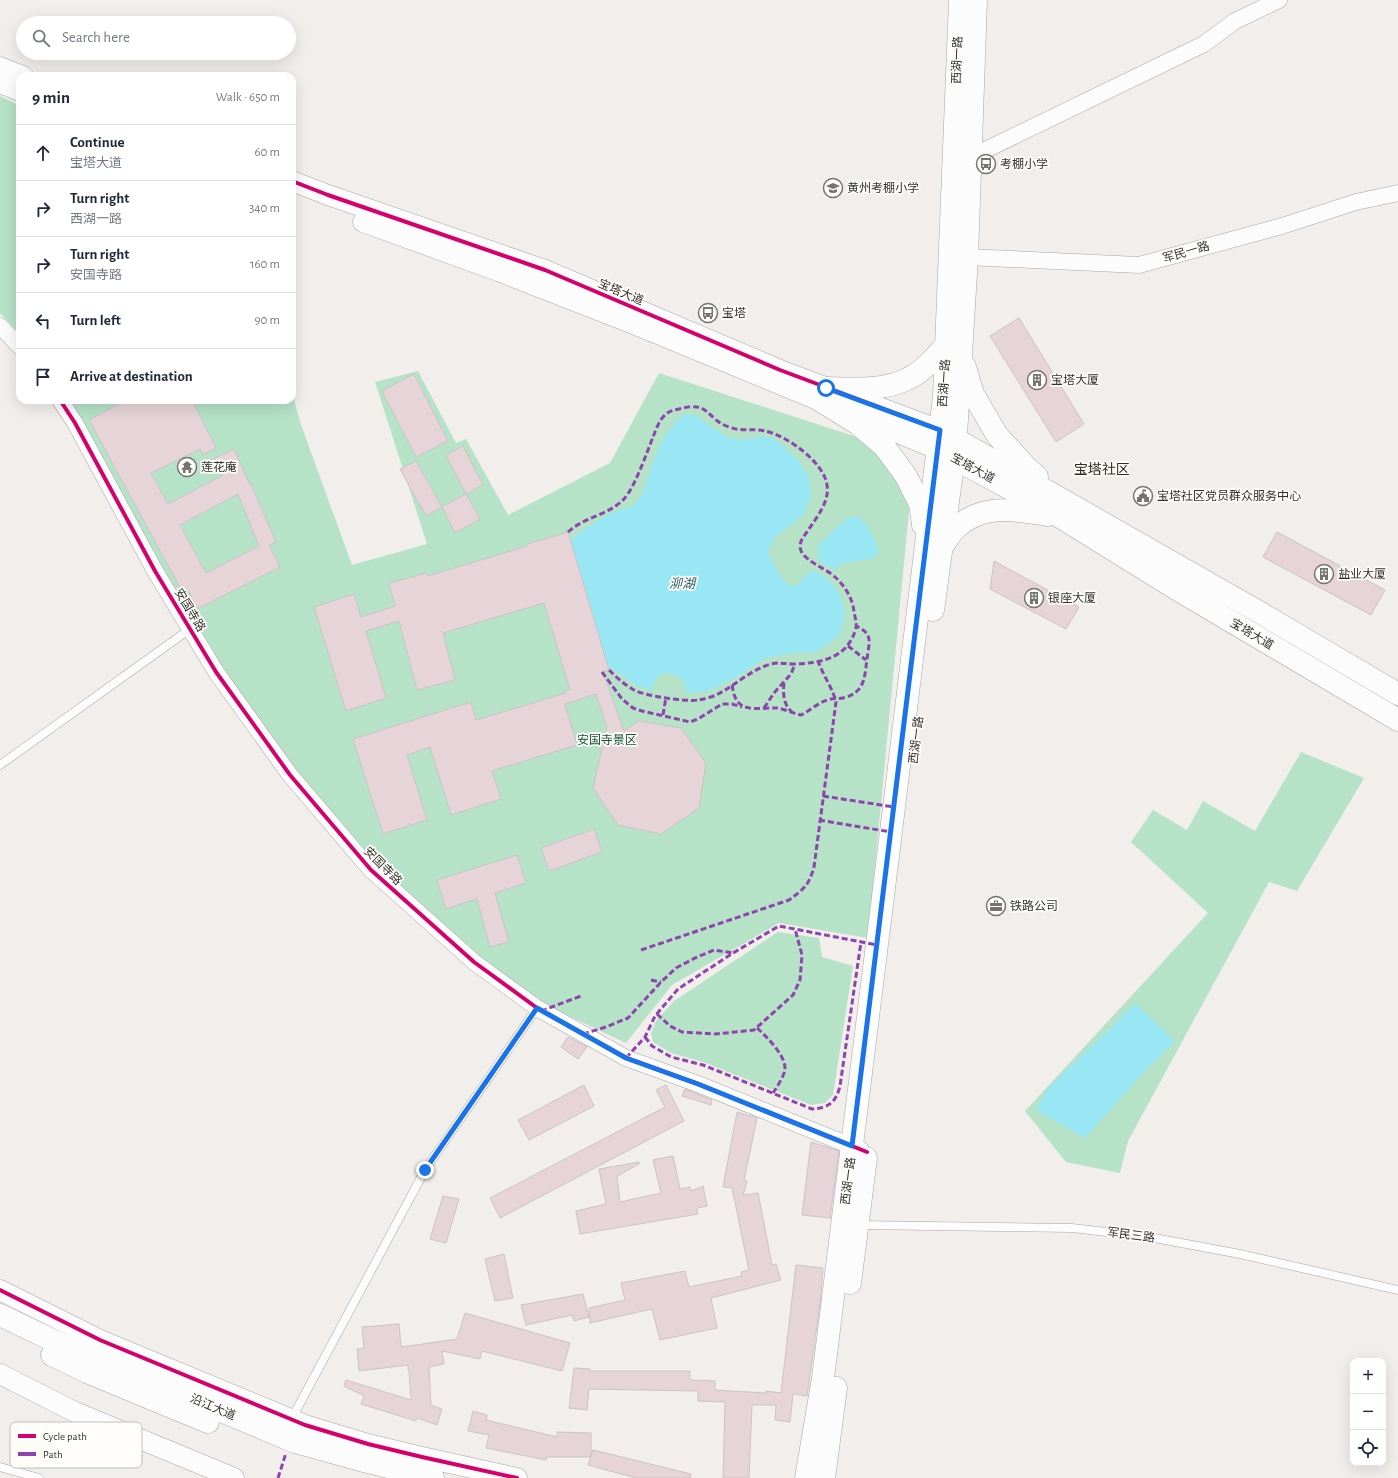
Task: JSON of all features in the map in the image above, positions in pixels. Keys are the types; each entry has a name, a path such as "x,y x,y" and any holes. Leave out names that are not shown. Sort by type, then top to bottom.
{"main road":[{"name":"西湖一路","path":"806,1478 859,1149 900,870 934,544 947,444 954,350 960,0"},
{"name":"西湖一路","path":"954,350 967,257 976,0"},
{"path":"823,394 900,384 954,350 974,394 996,435 1064,510"},
{"path":"823,394 884,446 906,476 920,504 934,544 978,513 1009,509 1064,510"},
{"name":"宝塔大道","path":"947,444 1064,510 1259,612 1398,694"},
{"name":"宝塔大道","path":"1064,510 1173,587 1398,720"},
{"name":"西湖一路","path":"824,1478 858,1225 859,1149"},
{"name":"沿江大道","path":"0,1315 52,1340 287,1428 295,1442 433,1478"},
{"name":"沿江大道","path":"0,1331 87,1372 264,1445 371,1478"}],"street":[{"path":"970,157 1204,44 1235,21 1279,0"},
{"path":"0,67 16,73"},
{"path":"0,83 16,89"},
{"name":"宝塔大道","path":"296,183 545,270 780,370 823,394"},
{"name":"军民一路","path":"967,257 1139,265 1282,226 1356,202 1398,193"},
{"name":"宝塔大道","path":"296,197 498,271 823,394 947,444"},
{"path":"0,326 16,343"},
{"name":"安国寺路","path":"62,404 155,572 216,672 290,775 371,870 474,962 537,1008 626,1058 698,1084 859,1149"},
{"path":"0,1290 100,1340 287,1428 305,1425 368,1444 517,1478"},
{"path":"0,1374 75,1412 99,1422"},
{"path":"142,1440 234,1478"}],"lane":[{"path":"0,765 190,629"},
{"path":"287,1428 425,1170 537,1008"},
{"name":"军民三路","path":"858,1225 1072,1228 1149,1237 1240,1254 1398,1290"},
{"path":"0,1467 39,1478"}],"green space":[{"path":"0,96 16,104 16,330 0,313"},
{"name":"安国寺景区","path":"418,371 456,443 466,439 508,515 610,463 659,373 860,438 893,468 910,501 868,938 779,923 672,985 626,1043 541,1003 476,956 374,864 294,770 222,670 158,565 71,404 295,404 301,425 352,565 427,544 375,382"},
{"path":"1301,752 1364,778 1297,891 1269,882 1128,1141 1120,1173 1066,1162 1025,1111 1208,913 1131,842 1153,810 1187,830 1203,801 1255,831"},
{"path":"778,932 819,938 822,957 853,966 833,1095 825,1103 811,1105 703,1062 671,1053 653,1042 651,1033 656,1021 674,1001"}],"water":[{"name":"泖湖","path":"684,414 696,416 728,438 743,440 764,436 776,440 798,460 808,476 811,496 803,515 775,537 768,551 778,573 788,585 797,586 809,572 815,571 829,580 840,594 845,613 839,636 816,652 794,653 765,658 737,677 708,691 686,693 684,681 674,674 663,673 654,681 652,691 634,684 607,665 571,540 581,531 598,520 632,506 637,502 643,492 654,460 666,435"},
{"path":"855,516 860,518 867,525 875,540 879,550 874,558 840,564 836,570 819,561 818,545 846,519"},
{"path":"1136,1004 1175,1041 1144,1072 1085,1138 1038,1111 1038,1105 1050,1086 1130,1008"}],"building":[{"name":"宝塔大厦","path":"1019,318 1084,424 1056,442 990,336"},
{"path":"414,374 448,441 416,457 382,391"},
{"path":"119,404 194,404 216,448 203,455 200,449 151,473 168,504 223,475 215,458 234,449 276,542 269,545 280,567 197,609 188,590 183,593 89,420","holes":["238,494 259,546 206,573 180,525"]},
{"path":"463,446 483,485 466,494 446,455"},
{"path":"416,461 442,507 426,516 400,469"},
{"path":"466,494 480,519 455,533 442,507"},
{"path":"568,532 609,670 603,672 624,731 639,721 681,728 706,763 699,808 661,834 618,825 593,788 607,727 596,694 565,704 577,745 492,771 501,799 451,815 430,747 407,755 427,820 383,834 353,739 471,702 476,720 566,693 565,691 570,690 544,603 443,633 455,680 417,690 399,621 366,631 386,698 346,711 314,607 354,594 361,617 395,606 389,583 427,573 428,576"},
{"name":"盐业大厦","path":"1277,532 1385,590 1371,615 1263,557"},
{"name":"银座大厦","path":"994,561 1079,607 1066,629 990,589"},
{"path":"594,829 602,852 549,871 541,848"},
{"path":"517,855 526,883 495,893 509,942 490,947 477,899 446,909 437,880"},
{"path":"568,1037 587,1047 578,1059 561,1047"},
{"path":"584,1085 594,1106 529,1140 518,1120"},
{"path":"666,1085 684,1121 500,1218 490,1198 665,1107 656,1090"},
{"path":"685,1089 712,1100 711,1105 682,1096"},
{"path":"737,1112 757,1118 744,1180 747,1181 743,1195 758,1193 772,1265 776,1264 781,1280 711,1298 717,1328 660,1340 652,1309 590,1323 589,1308 625,1300 621,1283 685,1271 689,1287 742,1276 741,1272 749,1270 732,1188 723,1187"},
{"path":"811,1142 839,1151 830,1218 802,1215"},
{"path":"673,1156 680,1189 690,1187 691,1191 703,1186 707,1206 697,1208 698,1214 580,1234 576,1211 606,1204 599,1169 639,1162 639,1164 617,1176 620,1202 661,1193 653,1160"},
{"path":"443,1196 459,1199 446,1243 430,1239"},
{"path":"504,1254 513,1298 495,1301 485,1259"},
{"path":"796,1265 823,1268 820,1304 807,1396 793,1394 790,1422 775,1420 776,1405 752,1405 749,1478 723,1478 725,1402 698,1401 698,1391 589,1389 587,1410 569,1408 574,1368 590,1369 590,1371 690,1371 690,1380 715,1381 715,1390 766,1393 766,1391 781,1393"},
{"path":"583,1294 589,1317 574,1321 572,1315 526,1325 521,1305"},
{"path":"465,1313 570,1343 562,1371 482,1351 480,1359 442,1351 444,1364 429,1367 431,1405 442,1409 437,1425 417,1418 416,1421 361,1404 364,1396 344,1386 346,1380 411,1400 408,1365 359,1371 357,1349 364,1348 362,1327 399,1324 401,1347 457,1339"},
{"path":"473,1411 487,1415 486,1420 557,1437 557,1432 591,1433 591,1457 546,1457 546,1460 486,1448 489,1435 468,1431"},
{"path":"593,1450 691,1474 690,1478 636,1478 588,1465"}],"marked path":[{"path":"568,532 581,523 611,509 624,499 636,478 661,420 670,412 689,407 703,409 721,424 729,427 765,431 783,438 803,451 812,459 819,467 827,485 824,504 802,539 800,546 801,551 809,560 839,581 848,593 852,602 856,628 847,646 840,652 833,657 815,662 771,664 756,670 716,695 698,700 675,699 639,692 627,686 609,670"},
{"path":"732,685 735,697 743,706 748,708 777,708 801,715 827,700 843,698 851,695 857,691 863,681 869,643 867,634 856,626"},
{"path":"848,646 866,660"},
{"path":"641,950 789,900 808,882 814,867 836,702 833,692 818,661"},
{"path":"764,708 774,693 791,674 795,664"},
{"path":"602,672 622,699 633,708 642,711 690,722 698,719 722,704 732,704 742,707"},
{"path":"784,683 784,699 792,712"},
{"path":"663,715 666,697"},
{"path":"823,796 894,807"},
{"path":"819,820 891,832"},
{"path":"626,1058 645,1037 655,1016 678,989 733,953 779,926 877,945"},
{"path":"657,1014 670,1026 682,1032 716,1034 754,1030 793,995 800,980 802,955 795,929"},
{"path":"645,1037 652,1046 671,1057 703,1065 812,1109 827,1106 834,1100 840,1086 861,942"},
{"path":"583,1034 628,1018 676,968 714,950 733,953"},
{"path":"651,980 661,982"},
{"path":"541,1011 581,996"},
{"path":"757,1028 779,1052 784,1063 784,1074 773,1093"},
{"path":"278,1478 286,1453"}],"cycle path":[{"path":"296,183 545,270 780,370 940,430"},
{"path":"63,404 75,423 155,571 216,672 290,775 371,870 474,962 537,1008 626,1058 698,1084 867,1152"},
{"path":"0,1290 100,1340 305,1425 368,1444 517,1478"}],"place":[{"name":"考棚小学","path":"986,164"},
{"name":"黄州考棚小学","path":"833,188"},
{"name":"宝塔","path":"708,313"},
{"name":"宝塔大厦","path":"1037,380"},
{"name":"莲花庵","path":"187,467"},
{"name":"宝塔社区党员群众服务中心","path":"1143,496"},
{"name":"盐业大厦","path":"1324,574"},
{"name":"银座大厦","path":"1034,598"},
{"name":"铁路公司","path":"996,906"}],"district":[{"name":"宝塔社区","path":"1102,469"}],"route":[{"path":"425,1170 537,1008 626,1058 698,1084 852,1146 940,430 826,388"}]}
